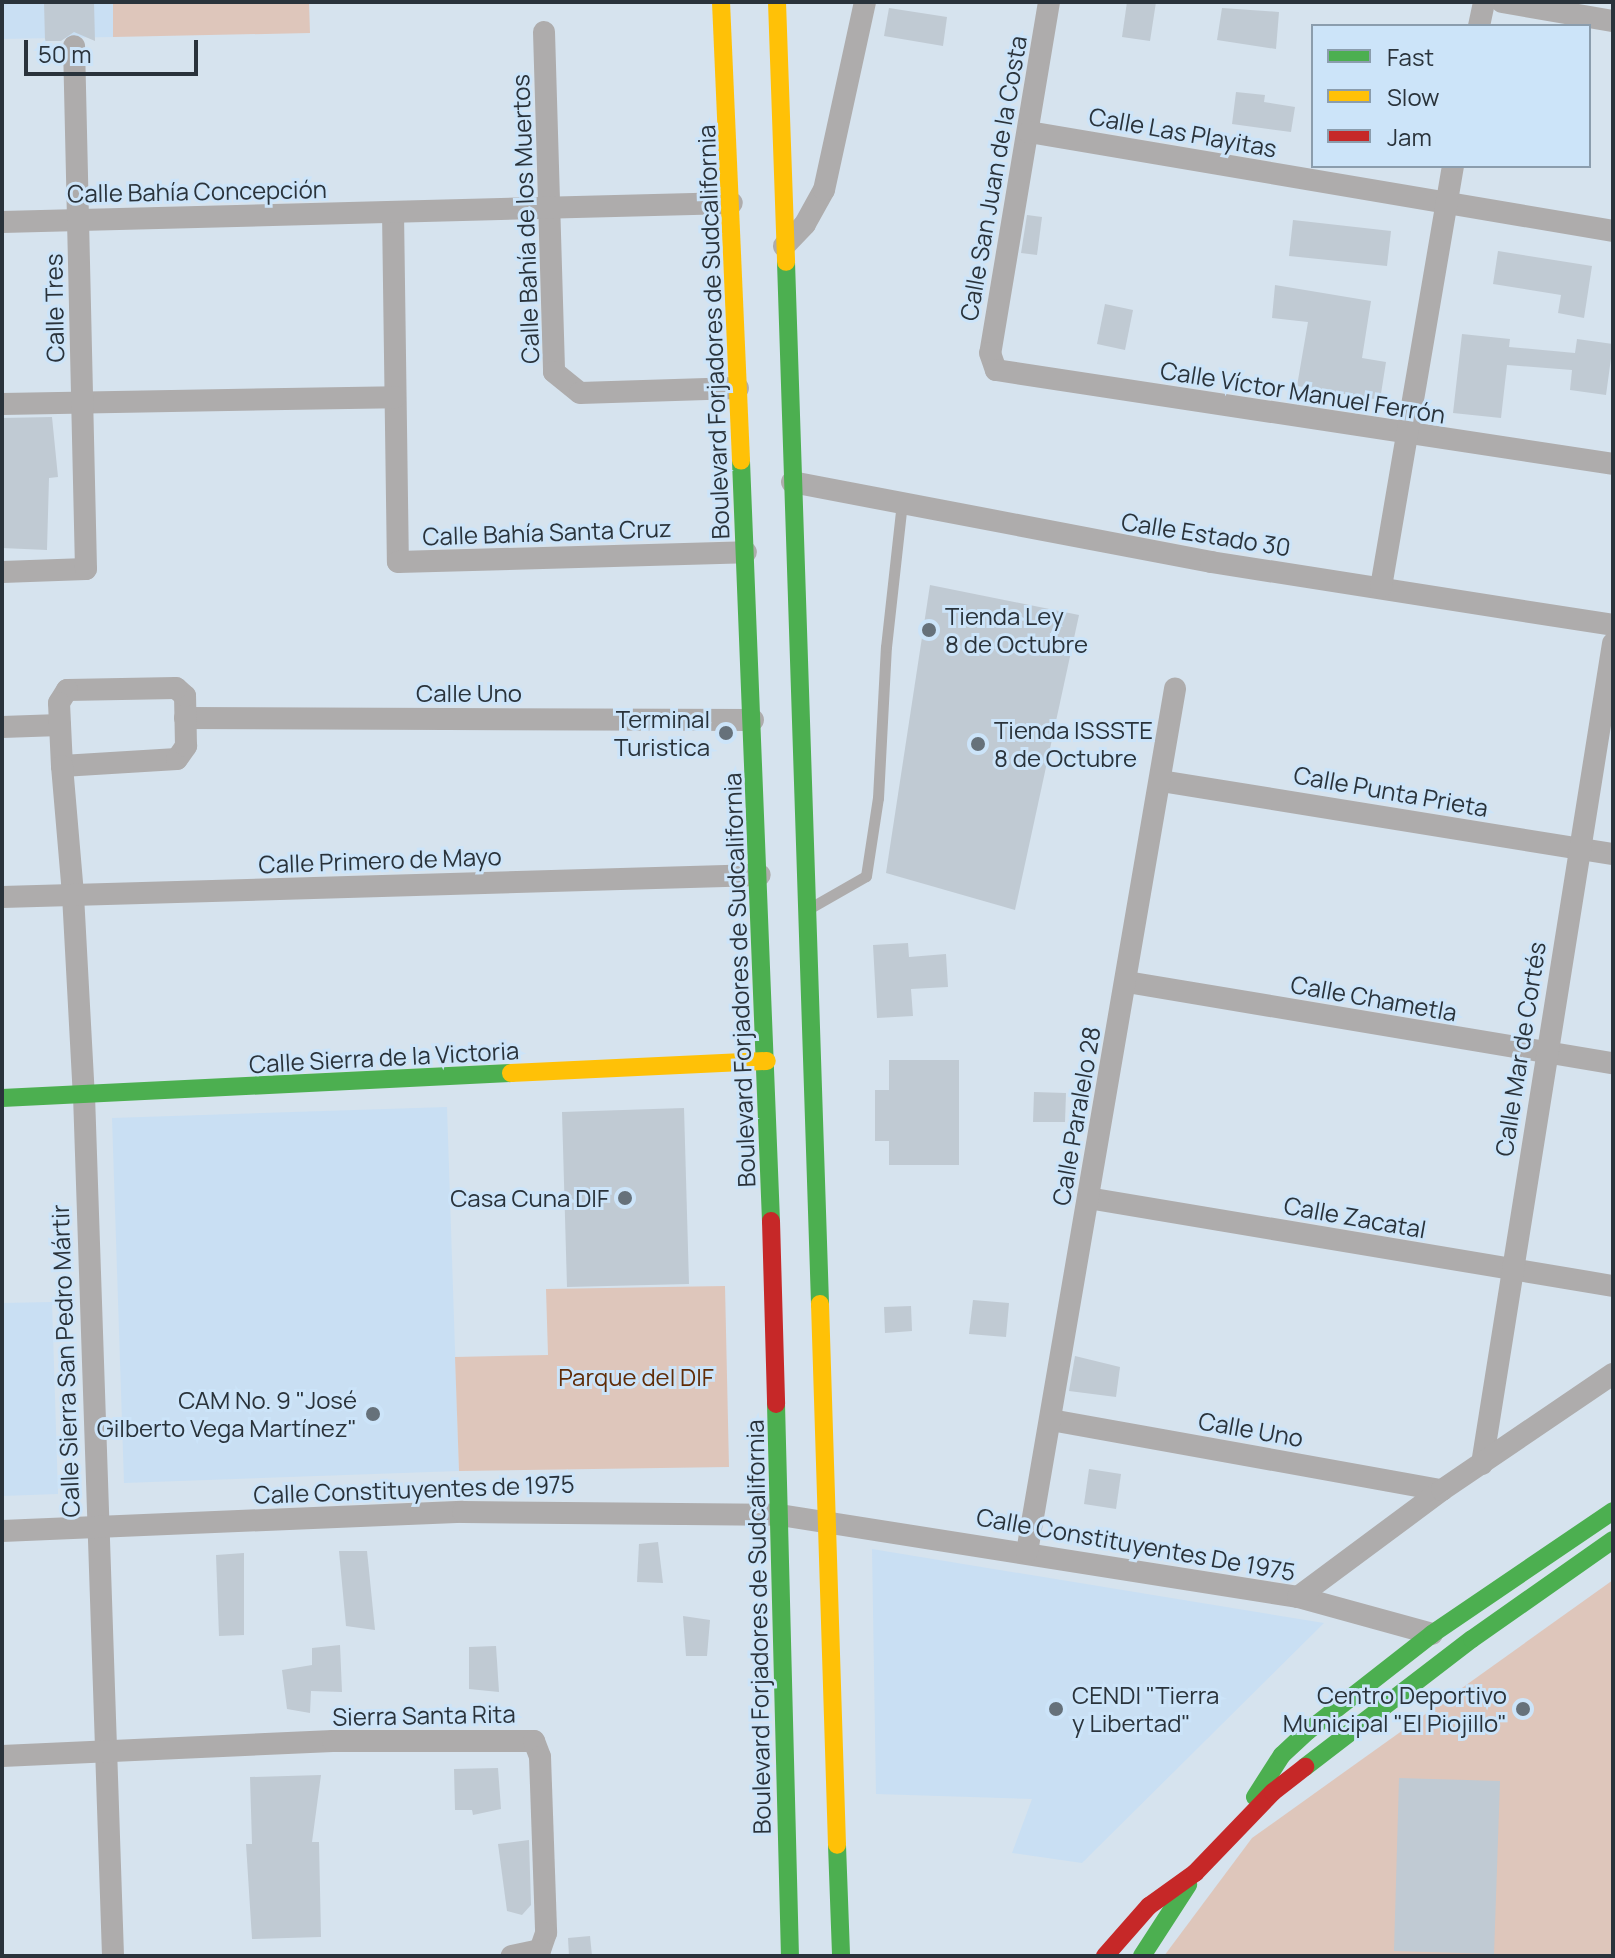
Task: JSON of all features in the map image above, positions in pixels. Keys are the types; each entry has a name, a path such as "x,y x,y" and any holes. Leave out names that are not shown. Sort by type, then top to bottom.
{"main road":[{"name":"Boulevard Forjadores de Sudcalifornia","path":"721,2 767,1061 790,1956"},
{"path":"777,2 841,1956"},
{"name":"Calle Sierra de la Victoria","path":"2,1098 767,1061"},
{"path":"1244,1821 1282,1755 1432,1634 1613,1511"},
{"path":"1142,1956 1195,1873 1273,1792 1472,1639 1613,1540"},
{"path":"1105,1956 1149,1906 1195,1873"}],"street":[{"path":"784,246 805,224 824,190 865,2"},
{"name":"Calle San Juan de la Costa","path":"990,363 1049,2"},
{"path":"1479,24 1484,2"},
{"path":"1502,2 1613,21"},
{"name":"Calle Bahía de los Muertos","path":"544,32 554,372 580,393 738,388"},
{"name":"Calle Tres","path":"2,572 86,569 74,46"},
{"name":"Calle Las Playitas","path":"1029,132 1613,231"},
{"path":"1381,587 1453,168"},
{"name":"Calle Bahía Concepción","path":"2,222 732,203"},
{"path":"2,404 395,397 393,212"},
{"name":"Calle Víctor Manuel Ferrón","path":"990,363 996,370 1613,464"},
{"name":"Calle Bahía Santa Cruz","path":"395,397 398,562 746,552"},
{"name":"Calle Estado 30","path":"792,482 1211,562 1613,625"},
{"name":"Calle Mar de Cortés","path":"1482,1464 1510,1272 1613,643"},
{"name":"Calle Sierra San Pedro Mártir","path":"113,1956 96,1529 84,1095 59,703 67,690 176,688 185,696 185,718"},
{"name":"Calle Paralelo 28","path":"1027,1552 1175,689"},
{"path":"62,766 177,759 186,746 185,718"},
{"name":"Calle Uno","path":"185,718 753,720"},
{"path":"2,727 60,725"},
{"name":"Calle Punta Prieta","path":"1161,781 1613,854"},
{"name":"Calle Primero de Mayo","path":"2,897 760,875"},
{"name":"Calle Chametla","path":"1127,982 1613,1063"},
{"name":"Calle Zacatal","path":"1088,1198 1510,1272 1613,1286"},
{"path":"1298,1597 1442,1490 1613,1374"},
{"name":"Calle Uno","path":"1051,1420 1442,1490"},
{"name":"Calle Constituyentes de 1975","path":"2,1531 463,1512 660,1510 828,1519"},
{"name":"Calle Constituyentes De 1975","path":"828,1519 1298,1597 1432,1634"},
{"name":"Sierra Santa Rita","path":"104,1753 333,1741 534,1741 540,1757 546,1933 540,1950 512,1956"},
{"path":"2,1756 104,1753"}],"lane":[{"path":"806,911 866,876 878,798 886,647 902,503"}],"shaded area":[{"path":"2,2 113,2 113,37 2,39"},
{"path":"447,1107 459,1471 124,1483 112,1118"},
{"path":"52,1302 58,1494 2,1496 2,1303"},
{"name":"CENDI \"Tierra y Libertad\"","path":"872,1549 1324,1623 1082,1863 1012,1853 1032,1799 876,1794"}],"green space":[{"path":"113,2 309,2 310,33 113,37"},
{"name":"Parque del DIF","path":"725,1286 729,1467 459,1471 455,1357 548,1355 546,1289"},
{"name":"Centro Deportivo Municipal \"El Piojillo\"","path":"1613,1580 1613,1956 1164,1956 1252,1838"}],"building":[{"path":"44,2 94,2 95,41 74,32 61,41 45,41"},
{"path":"1127,2 1156,2 1150,41 1122,37"},
{"path":"889,8 947,17 943,46 884,36"},
{"path":"1222,8 1279,12 1276,49 1217,40"},
{"path":"1236,92 1265,95 1264,102 1295,107 1291,132 1232,124"},
{"path":"1027,215 1042,217 1037,255 1021,253"},
{"path":"1293,220 1391,231 1387,266 1289,256"},
{"path":"1498,251 1592,266 1584,318 1558,313 1561,295 1493,284"},
{"path":"1275,285 1371,301 1362,358 1386,362 1380,400 1297,386 1308,322 1272,318"},
{"path":"1105,304 1133,310 1125,350 1097,344"},
{"path":"1462,334 1510,339 1509,347 1575,353 1577,339 1613,344 1606,395 1570,390 1572,370 1507,365 1501,418 1453,413"},
{"path":"52,417 58,477 49,478 47,550 2,548 2,418"},
{"name":"Tienda ISSSTE 8 de Octubre","path":"930,585 1079,615 1015,910 886,873"},
{"path":"908,943 909,957 946,954 948,987 911,989 913,1016 877,1018 873,945"},
{"path":"889,1060 959,1060 959,1165 889,1165 889,1141 875,1141 875,1090 889,1090"},
{"path":"1034,1092 1066,1093 1065,1122 1033,1122"},
{"name":"Casa Cuna DIF","path":"684,1108 689,1284 567,1287 562,1112"},
{"path":"973,1300 1009,1303 1006,1337 969,1334"},
{"path":"911,1306 912,1331 885,1333 884,1307"},
{"path":"1075,1356 1120,1367 1116,1397 1069,1391"},
{"path":"1089,1469 1121,1474 1116,1509 1084,1504"},
{"path":"658,1542 663,1583 637,1582 639,1544"},
{"path":"339,1551 367,1551 375,1630 346,1626"},
{"path":"244,1553 244,1635 219,1636 216,1555"},
{"path":"683,1616 710,1620 707,1656 686,1656"},
{"path":"340,1645 342,1692 311,1691 310,1713 287,1709 282,1670 312,1665 312,1648"},
{"path":"496,1646 499,1692 469,1689 469,1647"},
{"path":"498,1768 501,1809 473,1815 472,1810 455,1810 454,1769"},
{"path":"321,1775 312,1842 319,1842 321,1937 252,1939 246,1844 252,1844 250,1777"},
{"path":"1399,1778 1500,1781 1494,1954 1394,1951"},
{"path":"529,1840 531,1905 522,1915 507,1911 498,1844"},
{"path":"590,1936 592,1956 569,1956 568,1938"}],"traffic: fast":[{"path":"786,262 820,1304"},
{"path":"741,461 771,1221"},
{"path":"2,1098 511,1073"},
{"path":"776,1404 790,1956"},
{"path":"1255,1797 1282,1755 1308,1731 1432,1634 1613,1511"},
{"path":"1305,1767 1472,1639 1613,1540"},
{"path":"837,1845 841,1956"},
{"path":"1142,1956 1188,1885"}],"traffic: slow":[{"path":"721,2 741,461"},
{"path":"777,2 786,262"},
{"path":"511,1073 767,1061"},
{"path":"820,1304 837,1845"}],"traffic: jam":[{"path":"771,1221 776,1404"},
{"path":"1105,1956 1149,1906 1195,1873 1273,1792 1305,1767"}],"place":[{"name":"Tienda Ley 8 de Octubre","path":"929,630"},
{"name":"Terminal Turistica","path":"726,733"},
{"name":"Tienda ISSSTE 8 de Octubre","path":"978,744"},
{"name":"Casa Cuna DIF","path":"625,1198"},
{"name":"CAM No. 9 \"José Gilberto Vega Martínez\"","path":"373,1414"},
{"name":"CENDI \"Tierra y Libertad\"","path":"1056,1709"},
{"name":"Centro Deportivo Municipal \"El Piojillo\"","path":"1523,1709"}]}
